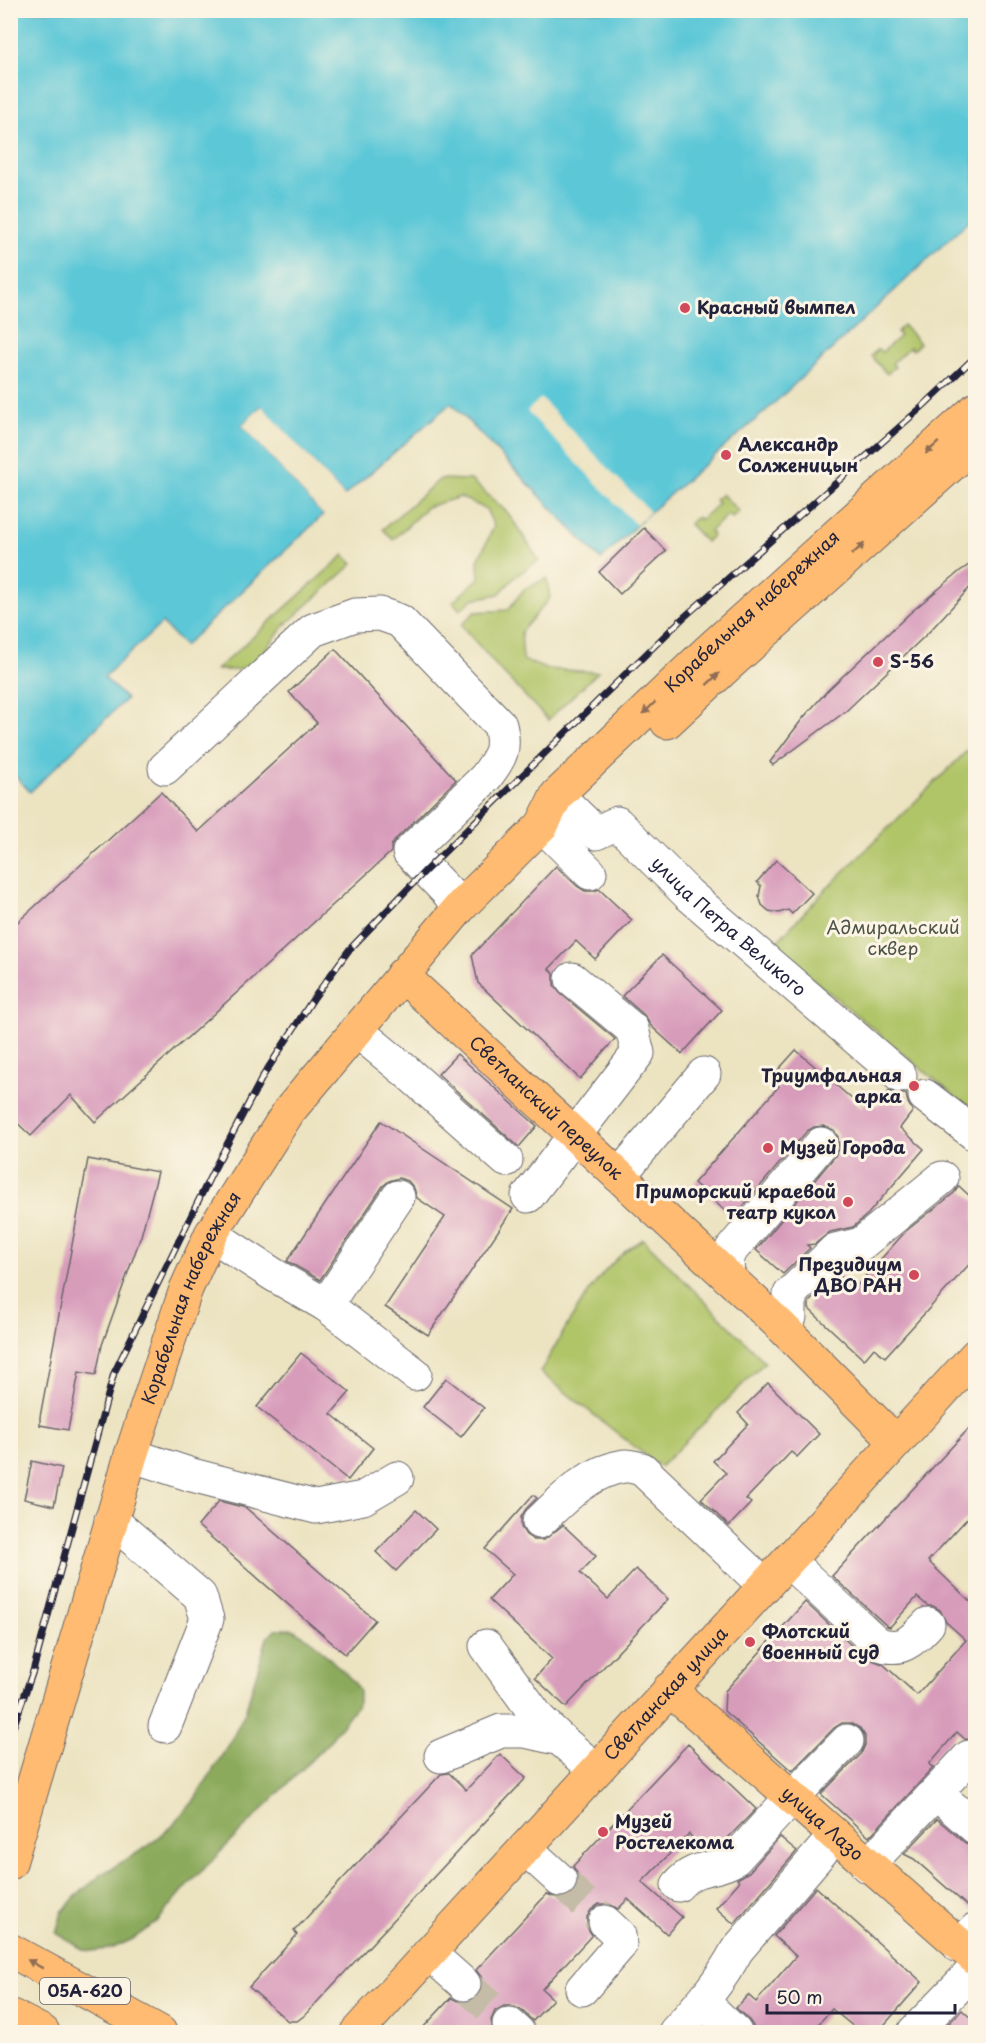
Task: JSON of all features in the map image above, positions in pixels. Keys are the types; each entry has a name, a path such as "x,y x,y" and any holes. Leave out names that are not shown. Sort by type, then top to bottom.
{"main road":[{"name":"Корабельная набережная","path":"10,1863 17,1814 186,1289 211,1234 290,1111 461,906 565,803 709,650 975,409"},
{"name":"Корабельная набережная","path":"565,803 725,668 975,443"},
{"name":"Светланский переулок","path":"402,975 781,1326 896,1442"},
{"name":"Светланская улица","path":"357,2032 975,1355"},
{"name":"улица Лазо","path":"669,1689 867,1866 971,1950"},
{"name":"05А-620","path":"10,1950 160,2032"},
{"name":"05А-620","path":"10,2015 43,2032"}],"street":[{"path":"165,768 313,630 355,615 380,614 400,621 500,725 504,744 496,763 486,777 406,849 461,906"},
{"name":"улица Петра Великого","path":"565,803 596,833 617,823 697,901 913,1086 975,1135"},
{"path":"542,825 590,873"},
{"path":"528,1196 638,1053 632,1029 572,979"},
{"path":"356,1030 381,1053 407,1071 506,1160"},
{"path":"619,1176 704,1074"},
{"path":"728,1277 727,1259 732,1249 821,1144"},
{"path":"781,1326 790,1317 790,1294 835,1250 861,1244 942,1178"},
{"path":"326,1305 398,1197"},
{"path":"211,1234 265,1270 326,1305 415,1374"},
{"path":"131,1455 192,1475 316,1508 363,1498 397,1479"},
{"path":"539,1522 575,1488 603,1473 626,1466 642,1469 765,1586"},
{"path":"111,1520 200,1596 207,1619 165,1726"},
{"path":"788,1561 877,1643 888,1647 901,1646 913,1640 928,1624"},
{"path":"486,1646 539,1719 596,1770"},
{"path":"441,1756 501,1731 525,1731 560,1739"},
{"path":"678,1885 692,1873 728,1864 735,1859 847,1741"},
{"path":"867,1866 937,1794 969,1757"},
{"path":"937,1794 975,1828"},
{"path":"675,2032 703,2002 727,1969 737,1950 834,1837"},
{"path":"525,1848 560,1880"},
{"path":"582,1989 620,1945 619,1935 605,1922"},
{"path":"914,2032 971,1950"},
{"path":"429,1953 464,1984"},
{"path":"703,2002 735,2032"}],"green space":[{"path":"903,325 920,343 913,350 910,347 892,363 895,367 887,374 871,356 878,349 882,352 900,336 897,332"},
{"path":"440,479 471,480 508,513 539,560 516,576 499,594 473,599 460,610 453,602 479,578 478,561 494,526 486,509 460,497 427,507 393,540 383,529"},
{"path":"722,494 739,512 732,518 728,515 710,531 713,535 706,542 689,524 697,517 700,520 718,504 715,500"},
{"path":"344,555 353,564 284,626 258,659 237,670 216,670"},
{"path":"547,578 550,598 521,632 523,660 546,669 598,672 548,720 461,625 475,612 508,610 524,589"},
{"name":"Адмиральский сквер","path":"975,743 975,1113 773,946 825,890"},
{"path":"643,1239 765,1362 660,1467 540,1372 572,1317 597,1281 626,1251"},
{"path":"275,1629 293,1629 312,1641 354,1682 359,1692 359,1702 329,1742 187,1886 156,1923 131,1940 113,1948 92,1951 84,1950 56,1933 62,1912 77,1895 102,1874 147,1847 172,1826 193,1802 231,1741 245,1712 267,1638"}],"water":[{"path":"11,11 975,11 975,215 769,408 650,512 601,560 451,403 344,496 261,406 242,425 323,515 184,646 162,623 104,677 126,699 30,792 11,771"}],"pier":[{"path":"541,398 650,512 636,525 527,411"},
{"path":"262,406 344,496 342,498 261,410 246,425 325,513 323,515 242,425"}],"building":[{"path":"644,528 666,551 620,594 599,572"},
{"name":"S-56","path":"975,561 975,582 928,633 846,711 773,765 770,762 803,718 828,690 910,613"},
{"path":"335,649 456,780 396,839 391,846 391,852 95,1122 71,1095 31,1136 10,1116 10,929 161,792 198,832 317,723 289,692"},
{"path":"776,860 812,893 792,914 788,910 779,913 769,911 762,905 759,896 761,886 757,882"},
{"path":"556,866 585,891 599,889 632,920 595,959 576,941 549,969 554,974 554,985 560,993 615,1039 580,1079 478,983 472,955"},
{"path":"662,955 722,1010 682,1054 622,996"},
{"path":"796,1050 861,1107 868,1099 877,1106 889,1091 906,1094 913,1111 900,1128 924,1149 868,1214 853,1227 830,1232 815,1244 807,1245 810,1248 783,1274 756,1250 835,1156 839,1147 838,1137 834,1130 824,1126 814,1127 807,1131 733,1218 694,1183 779,1086 770,1079"},
{"path":"457,1054 537,1126 519,1147 438,1074"},
{"path":"381,1121 513,1209 428,1335 385,1307 445,1217 417,1198 414,1188 408,1181 399,1178 383,1186 320,1280 287,1261"},
{"path":"88,1159 158,1172 141,1236 102,1345 96,1375 79,1372 68,1430 40,1425 40,1417"},
{"name":"Президиум ДВО РАН","path":"959,1186 975,1201 975,1258 885,1357 874,1348 864,1360 809,1309 809,1302 838,1274 854,1289 906,1231 954,1193"},
{"path":"301,1353 350,1392 331,1414 373,1448 348,1480 257,1407"},
{"path":"446,1378 484,1408 461,1437 423,1407"},
{"path":"768,1383 819,1434 797,1457 791,1452 746,1499 751,1503 729,1526 701,1499 726,1473 713,1461 748,1424 738,1413"},
{"path":"975,1422 975,1510 928,1561 975,1606 975,1740 965,1739 957,1732 929,1764 933,1768 869,1837 821,1794 861,1754 865,1745 865,1736 860,1728 851,1723 842,1723 834,1728 792,1771 724,1711 725,1691 805,1602 864,1657 883,1664 917,1695 966,1640 946,1622 940,1610 928,1606 917,1597 890,1627 887,1626 832,1576"},
{"path":"32,1461 62,1468 54,1506 24,1499"},
{"path":"533,1495 537,1498 521,1517 521,1527 526,1535 534,1540 544,1540 563,1525 596,1556 580,1573 608,1599 636,1569 668,1599 566,1707 535,1678 552,1659 489,1600 513,1574 485,1549"},
{"path":"219,1501 246,1508 375,1620 345,1654 198,1526"},
{"path":"416,1510 436,1529 396,1571 376,1552"},
{"path":"688,1744 756,1809 720,1846 705,1850 689,1834 642,1882 682,1917 667,1934 628,1899 618,1909 609,1904 599,1904 591,1910 587,1917 587,1927 592,1935 542,1989 553,1999 533,2021 521,2010 512,2006 504,2006 495,2011 491,2020 493,2032 419,2032 451,1998 469,2002 478,1997 482,1987 482,1978 476,1970 547,1894 565,1898 573,1893 578,1883 578,1875 573,1866"},
{"path":"500,1754 526,1778 305,2015 297,2021 288,2021 249,1987 297,1935 294,1931 441,1774 449,1773 466,1790"},
{"path":"937,1819 964,1842 975,1848 975,1911 914,1859 904,1854"},
{"path":"780,1837 797,1851 734,1924 716,1908 739,1882 737,1879 749,1872"},
{"path":"816,1887 922,1982 878,2032 860,2032 832,2009 811,2032 753,2032 753,2026 736,2008 748,1995 756,2002 796,1956 774,1936"},
{"path":"962,2010 975,2022 975,2032 940,2032"}],"tunnel":[{"path":"560,1880 605,1922"},
{"path":"464,1984 509,2024"}],"railway":[{"path":"10,1736 33,1671 114,1373 213,1171 263,1076 313,999 349,950 425,871 682,619 922,407 976,356"}],"place":[{"name":"Красный вымпел","path":"685,308"},
{"name":"Александр Солженицын","path":"726,455"},
{"name":"S-56","path":"878,662"},
{"name":"Триумфальная арка","path":"914,1086"},
{"name":"Музей Города","path":"768,1148"},
{"name":"Приморский краевой театр кукол","path":"848,1202"},
{"name":"Президиум ДВО РАН","path":"914,1275"},
{"name":"Флотский военный суд","path":"750,1642"},
{"name":"Музей Ростелекома","path":"603,1832"}]}
